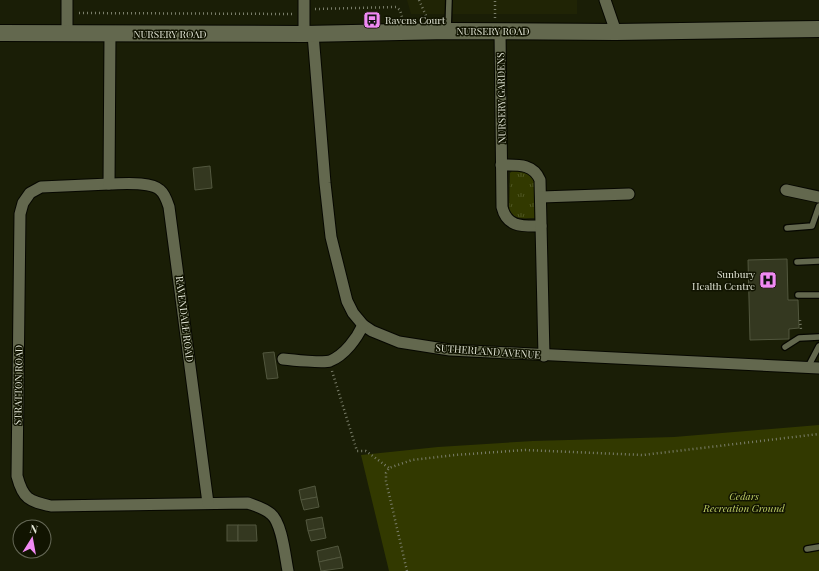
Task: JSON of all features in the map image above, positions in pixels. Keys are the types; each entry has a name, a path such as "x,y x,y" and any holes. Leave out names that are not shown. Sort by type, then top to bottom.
{"street":[{"path":"66,34 67,0"},
{"name":"SUTHERLAND AVENUE","path":"304,0 331,237 347,301 353,313 372,331 398,342 450,350 544,356 813,368"},
{"path":"604,0 616,32"},
{"name":"NURSERY ROAD","path":"0,33 309,34 448,31 497,24 616,32 819,29"},
{"name":"NURSERY GARDENS","path":"497,24 502,207 504,213 512,222 519,226 541,226"},
{"path":"109,184 110,34"},
{"path":"501,165 527,166 534,170 540,180 544,356"},
{"name":"RAVENDALE ROAD","path":"109,184 156,187 164,195 169,207 208,503"},
{"name":"STRATTON ROAD","path":"109,184 41,187 30,193 23,203 20,214 17,476 19,487 32,502 51,506 248,503 261,507 272,514 278,523 288,571"},
{"path":"786,190 819,197"},
{"path":"541,197 629,195"},
{"path":"283,359 329,361 341,354 358,336 363,324"}],"lane":[{"path":"448,31 449,0"},
{"path":"787,228 812,226 819,206"},
{"path":"797,262 819,261"},
{"path":"798,295 819,295"},
{"path":"785,347 799,338 819,337"},
{"path":"813,368 819,346"},
{"path":"807,549 819,547"}],"path":[{"path":"419,0 427,18"},
{"path":"495,0 497,24"},
{"path":"329,361 356,452 366,451 389,468"},
{"path":"407,571 386,481 386,473 389,468 412,460 455,454 525,450 644,455 819,434"}],"shaded area":[{"path":"407,0 577,0 577,14 411,14"}],"green space":[{"path":"521,168 535,177 535,218 518,217 509,212 510,173 513,170"},
{"name":"Cedars Recreation Ground","path":"819,425 819,571 389,571 361,455 438,447 533,441 674,437"}],"building":[{"path":"210,166 212,188 195,190 193,168"},
{"name":"Sunbury Health Centre","path":"787,259 788,300 798,300 799,328 789,329 789,339 750,340 748,260"},
{"path":"274,352 278,378 267,379 263,353"},
{"path":"315,486 317,497 301,500 299,490"},
{"path":"317,497 319,507 304,510 301,500"},
{"path":"322,517 324,528 308,531 306,520"},
{"path":"227,525 238,525 238,541 227,541"},
{"path":"238,525 256,525 257,541 238,541"},
{"path":"324,528 326,538 311,541 308,531"},
{"path":"338,546 341,557 319,562 317,551"},
{"path":"341,557 343,568 321,571 319,562"}],"place":[{"name":"Ravens Court","path":"372,20"},
{"name":"Sunbury Health Centre","path":"768,280"}]}
